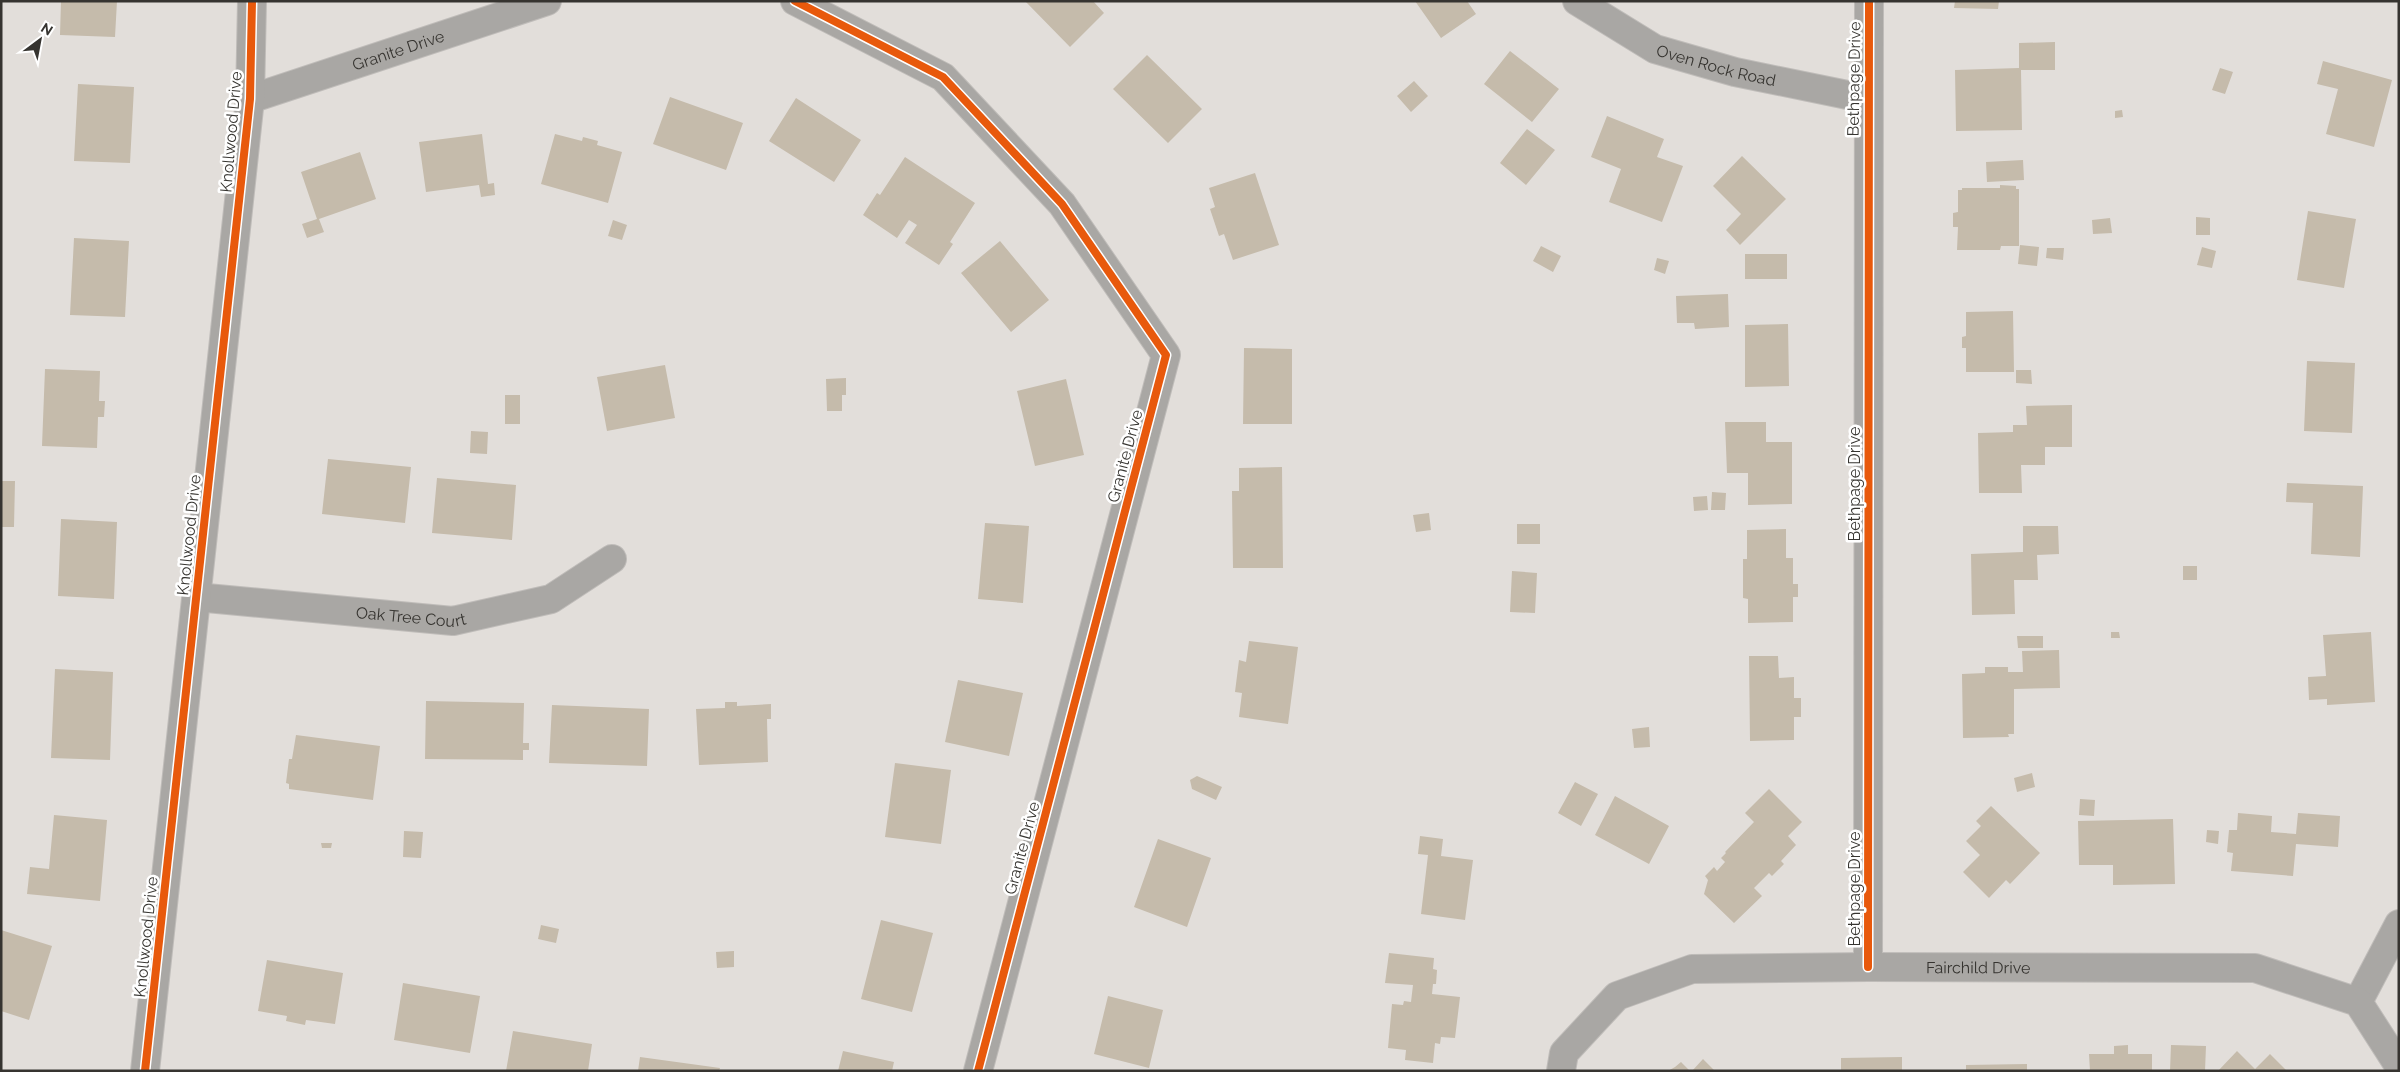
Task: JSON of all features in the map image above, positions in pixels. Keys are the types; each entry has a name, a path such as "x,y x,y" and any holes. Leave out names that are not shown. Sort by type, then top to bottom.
{"street":[{"name":"Knollwood Drive","path":"145,1071 250,99 252,1"},
{"name":"Granite Drive","path":"250,99 547,1"},
{"name":"Granite Drive","path":"795,1 943,77 1062,204 1166,355 978,1071"},
{"name":"Oven Rock Road","path":"1577,1 1655,49 1735,72 1867,99"},
{"name":"Bethpage Drive","path":"1868,968 1867,99 1869,1"},
{"name":"Oak Tree Court","path":"196,597 452,621 551,599 612,559"},
{"path":"2399,924 2358,1002 2399,1066"},
{"name":"Fairchild Drive","path":"1561,1071 1564,1053 1617,996 1692,969 2255,968 2358,1002"}],"building":[{"path":"61,1 117,1 115,37 60,35"},
{"path":"1025,1 1093,1 1104,13 1070,47"},
{"path":"1415,1 1467,1 1476,14 1441,38"},
{"path":"1955,1 1999,1 1998,9 1954,8"},
{"path":"2055,42 2055,70 2021,70 2022,130 1956,131 1955,70 2019,68 2019,43"},
{"path":"1510,51 1559,89 1532,122 1484,84"},
{"path":"1147,55 1202,109 1168,143 1113,89"},
{"path":"2323,61 2392,80 2374,147 2326,134 2338,89 2317,84"},
{"path":"2220,68 2233,72 2225,94 2212,90"},
{"path":"1414,81 1428,96 1411,112 1397,96"},
{"path":"78,84 134,87 130,163 74,161"},
{"path":"670,97 743,123 726,170 653,144"},
{"path":"796,98 861,140 834,182 769,141"},
{"path":"2122,110 2123,117 2115,118 2115,111"},
{"path":"1607,116 1664,139 1657,157 1683,166 1662,222 1609,202 1621,169 1591,157"},
{"path":"1527,129 1555,150 1526,185 1500,163"},
{"path":"482,134 488,184 494,183 495,195 481,197 479,185 426,192 419,142"},
{"path":"555,134 582,141 583,137 598,141 597,145 622,152 608,203 541,184"},
{"path":"360,152 376,199 319,219 324,232 307,238 302,224 317,219 301,172"},
{"path":"1742,156 1786,199 1740,245 1726,230 1741,214 1713,186"},
{"path":"905,157 975,203 950,242 953,244 939,265 905,243 917,225 909,220 897,238 863,215 877,193 880,195"},
{"path":"2023,160 2024,180 1987,182 1986,162"},
{"path":"1255,173 1279,245 1233,260 1224,234 1219,236 1210,209 1215,207 1209,188"},
{"path":"2000,185 2016,186 2016,189 2019,189 2019,246 2001,246 2000,250 1957,250 1958,227 1953,227 1953,213 1958,212 1958,190 1962,190 1962,188 2000,188"},
{"path":"2308,211 2356,219 2344,288 2297,280"},
{"path":"2196,217 2210,218 2210,235 2196,235"},
{"path":"2110,218 2112,233 2093,234 2092,220"},
{"path":"613,220 627,225 622,240 608,236"},
{"path":"74,238 129,241 125,317 70,315"},
{"path":"1000,241 1049,300 1011,332 961,273"},
{"path":"2020,245 2039,247 2037,266 2018,264"},
{"path":"1541,246 1561,256 1553,272 1533,261"},
{"path":"2202,247 2216,251 2212,268 2197,265"},
{"path":"2047,248 2064,248 2063,260 2046,258"},
{"path":"1745,254 1787,254 1787,279 1745,279"},
{"path":"1657,258 1669,261 1665,274 1654,270"},
{"path":"1728,294 1729,327 1695,329 1694,323 1677,323 1676,296"},
{"path":"2013,311 2014,372 1966,372 1966,348 1962,348 1962,337 1966,336 1966,312"},
{"path":"1788,324 1789,386 1745,387 1745,325"},
{"path":"1244,348 1292,349 1292,424 1243,424"},
{"path":"2307,361 2355,363 2352,433 2304,431"},
{"path":"665,365 675,418 607,431 597,377"},
{"path":"45,369 100,371 99,401 105,401 104,417 98,417 97,448 42,446"},
{"path":"2016,370 2031,370 2032,384 2016,383"},
{"path":"846,378 846,395 842,395 842,411 827,411 826,379"},
{"path":"1066,379 1084,455 1035,466 1017,391"},
{"path":"505,395 520,395 520,424 505,424"},
{"path":"2072,405 2072,447 2045,447 2045,465 2021,465 2022,493 1979,493 1978,433 2013,432 2013,425 2027,425 2026,406"},
{"path":"1725,422 1766,422 1766,442 1792,442 1792,504 1748,505 1748,473 1727,473"},
{"path":"471,431 488,432 487,454 470,453"},
{"path":"328,459 411,467 405,523 322,514"},
{"path":"1282,467 1283,568 1233,568 1232,491 1239,491 1239,468"},
{"path":"437,478 516,485 512,540 432,533"},
{"path":"1,481 15,481 14,527 1,527"},
{"path":"2287,483 2363,486 2360,557 2311,554 2313,503 2286,502"},
{"path":"1712,492 1726,493 1725,510 1711,510"},
{"path":"1707,496 1708,510 1694,511 1693,497"},
{"path":"1429,513 1431,530 1416,532 1413,515"},
{"path":"61,519 117,522 114,599 58,596"},
{"path":"985,523 1029,526 1023,603 978,599"},
{"path":"1517,524 1540,524 1540,544 1517,544"},
{"path":"2023,526 2058,526 2059,554 2037,555 2038,580 2014,580 2015,614 1972,615 1971,554 2023,552"},
{"path":"1786,529 1786,558 1793,558 1793,584 1798,584 1798,597 1793,597 1793,622 1748,623 1748,599 1743,598 1743,559 1747,559 1747,530"},
{"path":"2183,566 2197,566 2197,580 2183,580"},
{"path":"1512,571 1537,573 1535,613 1510,612"},
{"path":"2111,632 2119,632 2120,638 2111,638"},
{"path":"2371,632 2375,702 2327,705 2327,699 2309,700 2308,677 2326,676 2323,635"},
{"path":"2017,636 2043,636 2043,648 2018,648"},
{"path":"1249,641 1298,647 1288,724 1239,717 1242,693 1235,692 1239,660 1246,662"},
{"path":"2059,650 2060,688 2014,689 2014,734 2008,734 2009,737 1963,738 1962,674 1985,673 1985,667 2008,667 2008,672 2023,672 2022,651"},
{"path":"1749,656 1778,656 1779,678 1794,677 1794,698 1801,698 1801,717 1794,717 1794,740 1750,741"},
{"path":"55,669 113,672 110,760 51,758"},
{"path":"958,680 1023,693 1009,756 945,742"},
{"path":"426,701 524,703 523,743 529,743 529,750 523,750 523,760 425,759"},
{"path":"725,702 737,702 737,706 771,704 771,719 767,719 768,762 699,765 696,709 725,708"},
{"path":"552,705 649,709 647,766 549,763"},
{"path":"1649,727 1650,747 1634,748 1632,729"},
{"path":"296,735 380,746 373,800 289,789 289,784 286,783 289,759 292,759"},
{"path":"895,763 951,770 941,844 885,837"},
{"path":"2032,773 2035,787 2017,792 2014,778"},
{"path":"1197,776 1222,787 1216,800 1192,789 1190,780"},
{"path":"1575,782 1598,794 1581,826 1558,813"},
{"path":"1769,789 1802,822 1788,836 1796,845 1781,861 1784,864 1772,876 1769,873 1754,888 1762,896 1734,923 1704,894 1708,880 1705,876 1714,867 1717,871 1725,862 1721,858 1725,852 1754,822 1745,813"},
{"path":"1615,796 1669,826 1649,864 1595,835"},
{"path":"2080,799 2095,800 2094,816 2079,815"},
{"path":"1991,806 2040,853 2010,884 2006,880 1989,898 1963,872 1980,855 1966,841 1981,826 1976,821"},
{"path":"2238,813 2272,816 2271,832 2296,834 2298,813 2340,816 2338,847 2296,844 2293,876 2231,871 2233,853 2227,852 2229,830 2237,830"},
{"path":"54,815 107,820 100,901 27,894 30,867 49,869"},
{"path":"2173,819 2175,884 2113,885 2113,865 2079,865 2078,821"},
{"path":"2207,830 2219,831 2218,844 2206,842"},
{"path":"404,831 423,832 421,858 403,857"},
{"path":"1420,836 1443,839 1441,856 1473,860 1465,920 1421,914 1428,855 1418,854"},
{"path":"1158,839 1211,858 1187,927 1134,907"},
{"path":"321,843 332,843 331,848 322,848"},
{"path":"881,920 933,933 912,1012 861,999"},
{"path":"541,925 559,929 556,943 538,939"},
{"path":"1,930 52,946 29,1020 1,1011"},
{"path":"734,951 734,967 717,968 716,952"},
{"path":"1389,953 1434,958 1433,969 1437,970 1436,984 1433,984 1432,994 1460,997 1455,1038 1441,1037 1440,1044 1435,1043 1433,1063 1405,1060 1406,1050 1388,1048 1392,1004 1403,1005 1404,1001 1411,1002 1413,985 1385,983"},
{"path":"267,960 343,973 335,1024 306,1020 305,1025 286,1021 287,1016 258,1011"},
{"path":"403,983 480,996 470,1053 394,1040"},
{"path":"1108,996 1163,1010 1149,1068 1094,1054"},
{"path":"513,1031 592,1044 588,1071 506,1071"},
{"path":"2128,1045 2128,1054 2152,1054 2152,1071 2090,1071 2089,1054 2114,1054 2114,1046"},
{"path":"2171,1045 2206,1046 2205,1071 2170,1071"},
{"path":"843,1051 894,1062 892,1071 838,1071"},
{"path":"2237,1051 2255,1069 2270,1054 2287,1071 2218,1071"},
{"path":"640,1057 720,1068 719,1071 638,1071"},
{"path":"1902,1057 1902,1071 1841,1071 1841,1058"},
{"path":"1703,1059 1715,1071 1692,1071"},
{"path":"1681,1062 1690,1071 1668,1071 1675,1067"},
{"path":"2027,1064 2027,1071 1966,1071 1966,1065"}],"cycle path":[{"path":"145,1071 250,99 252,1"},
{"path":"795,1 943,77 1062,204 1166,355 978,1071"},
{"path":"1868,967 1869,1"}]}
